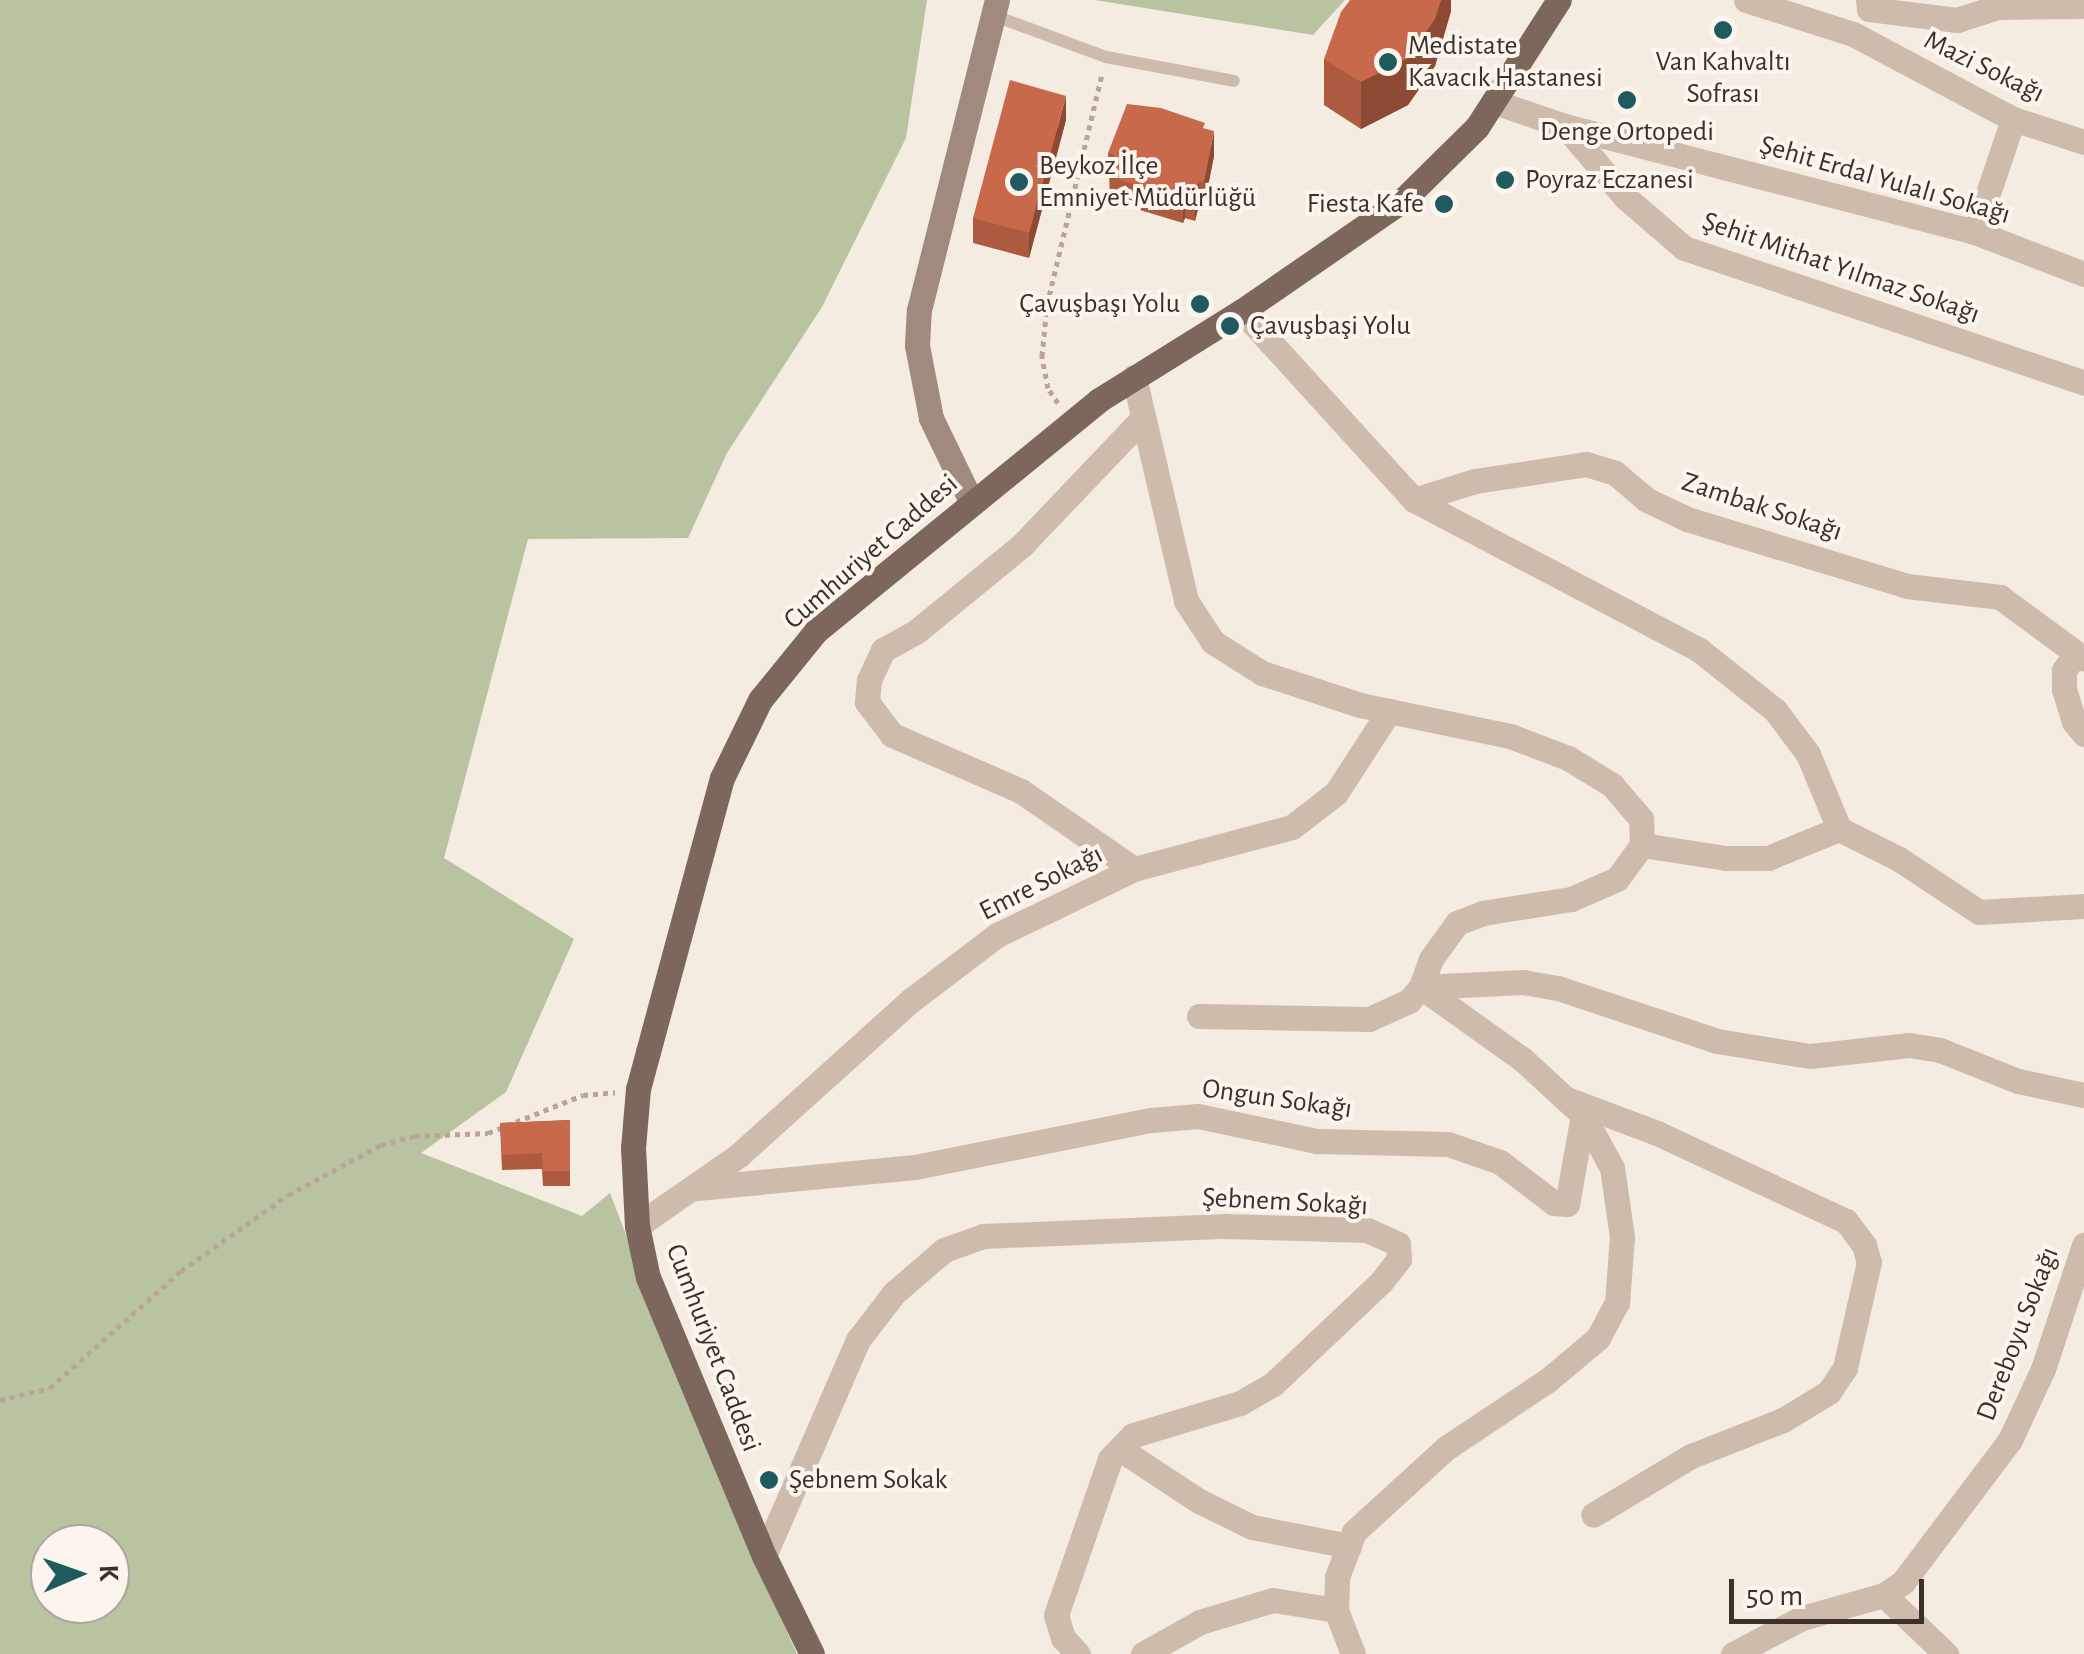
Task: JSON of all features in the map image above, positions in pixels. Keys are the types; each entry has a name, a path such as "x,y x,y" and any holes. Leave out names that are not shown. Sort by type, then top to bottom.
{"main road":[{"name":"Cumhuriyet Caddesi","path":"812,1654 764,1556 648,1278 637,1226 633,1148 638,1089 722,778 760,700 816,631 1070,423 1134,377 1242,312 1403,200 1477,127 1559,0"}],"street":[{"name":"Mazi Sokağı","path":"1746,0 1853,34 2014,120 2084,142"},
{"path":"1853,34 1868,4 1957,20 1997,7 2084,6"},
{"path":"972,503 931,418 922,384 919,310 996,8"},
{"name":"Şehit Erdal Yulalı Sokağı","path":"1494,102 1565,126 1975,232 2084,274"},
{"path":"1975,232 2014,120"},
{"name":"Şehit Mithat Yılmaz Sokağı","path":"1565,126 1624,197 1684,248 2084,383"},
{"path":"1242,312 1414,500 1698,649 1775,710 1808,754 1839,830 1899,859 1979,912 2084,906"},
{"path":"1134,377 1186,602 1213,642 1262,673 1389,711 1510,736 1568,758 1612,784 1642,819 1642,845 1617,879 1571,899 1483,913 1457,923 1431,960 1422,987 1408,1000 1370,1019 1199,1016"},
{"path":"1134,869 1021,791 892,735 867,702 868,680 883,650 917,631 1022,545 1143,418"},
{"name":"Zambak Sokağı","path":"1414,500 1475,481 1586,464 1615,473 1647,500 1687,520 1907,586 2000,597 2080,657"},
{"path":"2080,657 2064,670 2064,688 2074,722 2084,734"},
{"name":"Emre Sokağı","path":"637,1226 697,1188 910,1001 997,935 1134,869 1292,827 1336,793 1389,711"},
{"path":"1642,845 1726,858 1768,858 1839,830"},
{"path":"1422,987 1523,982 1558,988 1717,1040 1810,1056 1909,1045 1940,1050 2018,1082 2084,1095"},
{"path":"1353,1654 1336,1610 1337,1576 1354,1532 1446,1448 1548,1380 1598,1338 1617,1303 1622,1237 1612,1168 1574,1106 1522,1059 1422,987"},
{"path":"1574,1106 1657,1133 1846,1221 1864,1245 1868,1262 1844,1368 1828,1392 1783,1420 1690,1456 1593,1515"},
{"name":"Ongun Sokağı","path":"697,1188 916,1167 1151,1120 1198,1116 1317,1140 1448,1144 1500,1162 1554,1203 1567,1204 1574,1106"},
{"name":"Şebnem Sokağı","path":"764,1556 858,1340 894,1293 944,1250 983,1236 1225,1226 1367,1230 1398,1244 1399,1258 1381,1282 1273,1384 1240,1402 1133,1435 1120,1448"},
{"name":"Dereboyu Sokağı","path":"1733,1654 1802,1618 1884,1595 1903,1582 2010,1440 2043,1368 2084,1246"},
{"path":"1078,1654 1063,1638 1056,1615 1085,1520 1110,1459 1120,1448 1199,1502 1252,1527 1349,1546"},
{"path":"1884,1595 1946,1654"},
{"path":"1143,1654 1200,1622 1273,1600 1336,1610"}],"lane":[{"path":"996,8 1106,57 1234,81"}],"path":[{"path":"1070,423 1048,388 1042,356 1047,305 1106,57"},
{"path":"0,1400 50,1388 181,1271 288,1195 381,1145 415,1136 488,1132 583,1095 638,1089"}],"green space":[{"path":"0,0 927,0 906,138 822,307 727,453 688,538 528,539 444,858 574,939 506,1092 421,1153 582,1216 610,1193 719,1478 797,1654 0,1654"},
{"path":"1095,0 1345,0 1313,35"}],"building":[{"path":"1350,0 1441,0 1435,19 1408,58 1361,82 1324,59 1341,12"},
{"name":"Beykoz İlçe Emniyet Müdürlüğü","path":"1010,80 1066,96 1029,233 973,218"},
{"path":"1127,104 1161,108 1205,123 1203,128 1214,131 1204,182 1199,181 1195,197 1185,194 1183,199 1120,180 1121,175 1110,171 1114,155 1108,153"},
{"path":"570,1120 570,1171 543,1171 542,1153 502,1155 500,1123"}],"place":[{"name":"Van Kahvaltı Sofrası","path":"1723,30"},
{"name":"Medistate Kavacık Hastanesi","path":"1388,62"},
{"name":"Denge Ortopedi","path":"1627,100"},
{"name":"Poyraz Eczanesi","path":"1505,180"},
{"name":"Beykoz İlçe Emniyet Müdürlüğü","path":"1019,182"},
{"name":"Fiesta Kafe","path":"1444,204"},
{"name":"Çavuşbaşı Yolu","path":"1200,304"},
{"name":"Çavuşbaşi Yolu","path":"1230,326"},
{"name":"Şebnem Sokak","path":"769,1480"}]}
